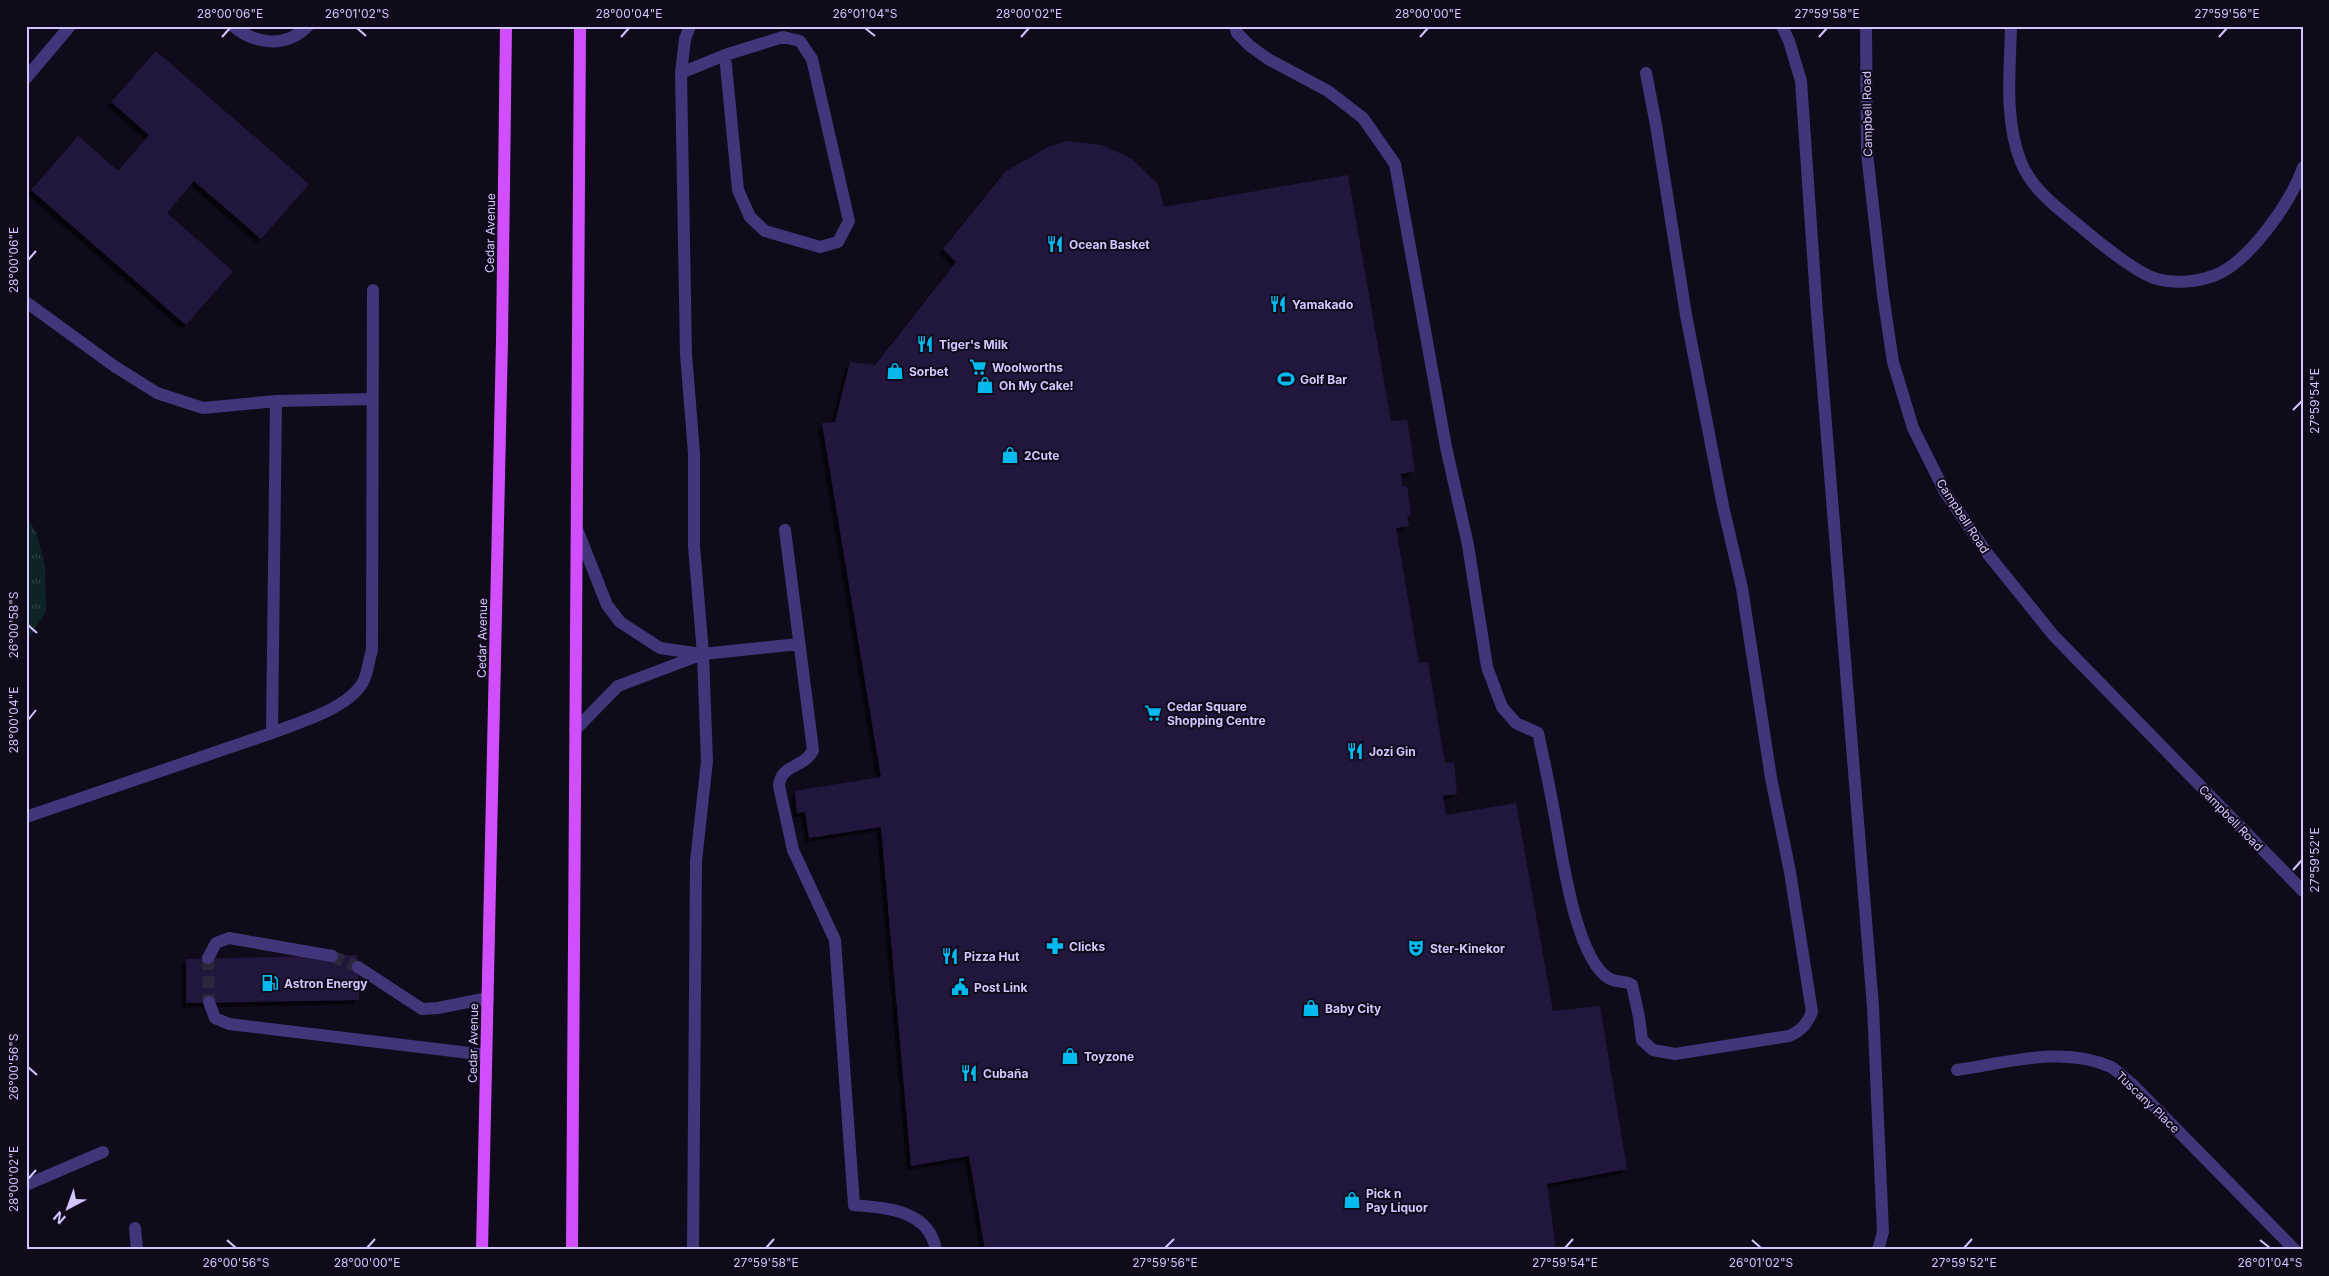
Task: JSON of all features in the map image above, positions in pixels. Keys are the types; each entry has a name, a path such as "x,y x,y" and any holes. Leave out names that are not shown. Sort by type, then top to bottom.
{"main road":[{"name":"Cedar Avenue","path":"482,1250 502,340 506,26"},
{"path":"572,1250 580,26"}],"street":[{"path":"28,74 70,26"},
{"path":"233,26 259,41 277,42 299,35 308,26"},
{"path":"690,26 685,39 681,73 686,354 694,453 694,546 703,654 708,760 696,861 692,1250"},
{"path":"1235,26 1238,33 1250,46 1268,59 1328,91 1364,118 1395,164 1446,447 1468,545 1487,667 1502,707 1516,723 1538,733 1570,900 1586,947 1598,968 1610,980 1627,982 1632,985 1642,1040 1653,1050 1674,1054 1789,1036 1798,1032 1808,1023 1812,1012 1790,872 1771,778 1759,689 1742,588 1723,506 1686,315 1646,73"},
{"path":"1782,26 1789,41 1801,81 1818,333 1872,1007 1883,1232 1878,1250"},
{"name":"Campbell Road","path":"1866,26 1867,153 1883,295 1893,362 1913,428 1945,492 1987,553 2054,636 2303,891"},
{"path":"2011,26 2010,118 2021,162 2035,186 2058,208 2094,239 2128,263 2156,279 2189,282 2215,276 2246,254 2276,217 2297,184 2303,167"},
{"path":"681,73 724,55 783,37 800,41 812,58 849,221 838,242 820,247 765,230 750,217 738,190 724,55"},
{"path":"26,817 272,733 329,710 350,697 364,680 372,650 373,290"},
{"path":"26,302 114,366 157,392 203,408 276,401 372,399"},
{"path":"272,733 276,401"},
{"path":"577,528 607,605 620,622 660,648 703,654 799,644"},
{"path":"785,530 813,750 810,757 783,772 779,786 793,850 835,940 854,1206 883,1207 908,1215 923,1224 934,1236 936,1250"},
{"path":"575,730 618,686 703,654"},
{"path":"208,958 216,943 229,938 332,956"},
{"path":"358,967 422,1009 438,1008 488,998"},
{"path":"209,1002 215,1018 229,1024 486,1054"},
{"name":"Tuscany Place","path":"1957,1070 2038,1058 2069,1057 2093,1060 2112,1068 2132,1084 2295,1250"},
{"path":"26,1185 103,1152"},
{"path":"135,1228 137,1250"}],"green space":[{"path":"26,516 36,532 45,565 46,612 26,642"}],"building":[{"path":"156,51 309,184 261,239 194,181 167,213 233,271 186,325 31,190 78,136 118,171 149,135 111,102"},
{"name":"Cedar Square Shopping Centre","path":"1068,141 1102,145 1132,159 1158,184 1164,207 1348,175 1391,421 1407,420 1415,471 1401,474 1402,486 1407,486 1411,515 1407,516 1409,526 1396,528 1419,663 1428,662 1445,763 1454,762 1457,794 1443,796 1446,815 1516,803 1553,1011 1600,1006 1627,1169 1547,1184 1556,1250 985,1250 969,1156 911,1166 881,827 809,838 805,812 797,813 795,791 881,777 822,423 835,422 850,362 875,365 956,262 943,249 1005,172 1048,147"},
{"path":"357,955 359,1000 186,1003 186,959"}],"tunnel":[{"path":"332,956 358,967"},
{"path":"208,958 209,1002"}],"place":[{"name":"Ocean Basket","path":"1055,244"},
{"name":"Yamakado","path":"1278,304"},
{"name":"Tiger's Milk","path":"925,344"},
{"name":"Woolworths","path":"978,367"},
{"name":"Sorbet","path":"895,371"},
{"name":"Golf Bar","path":"1286,379"},
{"name":"Oh My Cake!","path":"985,385"},
{"name":"2Cute","path":"1010,455"},
{"name":"Cedar Square Shopping Centre","path":"1153,713"},
{"name":"Jozi Gin","path":"1355,751"},
{"name":"Clicks","path":"1055,946"},
{"name":"Ster-Kinekor","path":"1416,948"},
{"name":"Pizza Hut","path":"950,956"},
{"name":"Astron Energy","path":"270,983"},
{"name":"Post Link","path":"960,987"},
{"name":"Baby City","path":"1311,1008"},
{"name":"Toyzone","path":"1070,1056"},
{"name":"Cubaña","path":"969,1073"},
{"name":"Pick n Pay Liquor","path":"1352,1200"}]}
